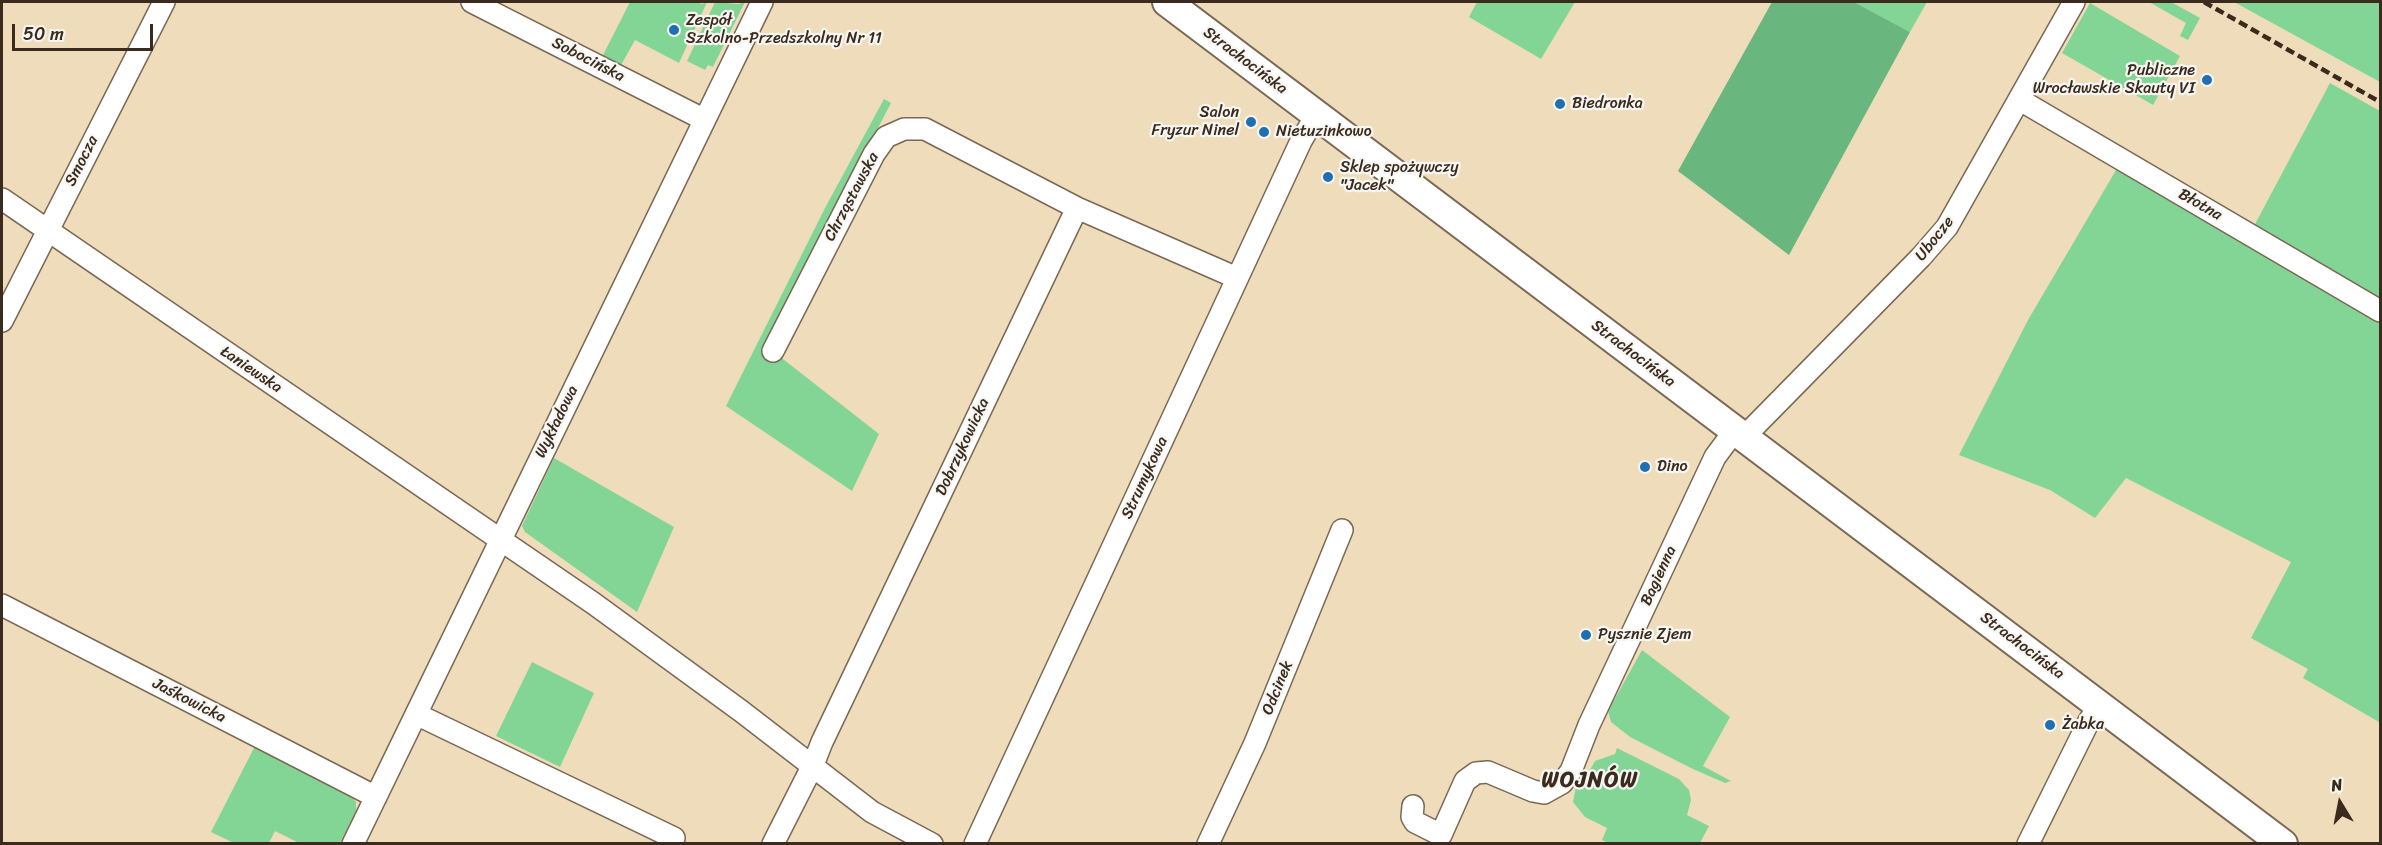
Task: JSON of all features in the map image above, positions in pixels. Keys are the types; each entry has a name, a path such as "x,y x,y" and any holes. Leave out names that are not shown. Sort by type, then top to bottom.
{"main road":[{"name":"Strachocińska","path":"1167,2 2283,843"}],"street":[{"name":"Smocza","path":"2,321 46,230 164,2"},
{"name":"Sobocińska","path":"472,2 703,119"},
{"name":"Wykładowa","path":"353,843 703,119 762,2"},
{"name":"Ubocze","path":"1740,434 1922,257 1947,227 2074,2"},
{"name":"Błotna","path":"2020,99 2380,311"},
{"name":"Strumykowa","path":"975,843 1301,141 1317,114"},
{"name":"Chrząstawska","path":"773,351 874,154 886,137 904,129 925,129 1077,208"},
{"name":"Łaniewska","path":"2,199 501,539 741,711 813,765 822,776 872,812 932,843"},
{"path":"1077,208 1237,278"},
{"name":"Dobrzykowicka","path":"773,843 813,765 1077,208"},
{"name":"Bagienna","path":"1413,806 1412,817 1415,822 1441,835 1465,782 1476,773 1488,772 1533,791 1544,793 1562,783 1571,771 1589,725 1715,456 1740,434"},
{"name":"Odcinek","path":"1208,843 1255,743 1342,530"},
{"name":"Jaśkowicka","path":"2,605 376,797"},
{"path":"2028,843 2089,721 2100,705"},
{"path":"416,714 674,838"}],"green space":[{"path":"630,2 697,2 702,4 707,2 679,63 635,40 620,67 601,59"},
{"path":"715,2 738,4 745,2 713,67 708,65 705,70 687,61"},
{"path":"1477,2 1575,2 1541,59 1469,17"},
{"path":"1772,2 1854,2 1910,32 1789,255 1678,171"},
{"path":"1854,2 1927,2 1910,32"},
{"path":"2149,2 2171,2 2200,18 2188,40 2180,36 2186,23"},
{"path":"2234,2 2380,2 2380,82"},
{"path":"2090,3 2180,56 2153,105 2062,53"},
{"path":"2330,83 2380,111 2380,303 2253,228"},
{"path":"884,99 891,103 765,345 879,434 852,491 726,406 825,208"},
{"path":"2119,165 2380,319 2379,722 2303,678 2308,669 2251,638 2291,562 2126,478 2095,518 2050,490 1959,455 2028,320"},
{"path":"554,458 674,527 637,612 525,532 522,526"},
{"path":"1642,650 1730,717 1703,766 1731,781 1725,783 1693,769 1630,737 1611,722 1608,711"},
{"path":"532,662 594,693 560,767 496,736"},
{"path":"255,746 349,794 356,802 356,811 340,843 299,843 275,831 269,843 234,843 211,832"},
{"path":"1617,748 1679,779 1689,790 1691,800 1687,815 1709,826 1700,843 1608,843 1602,840 1607,828 1585,817 1573,802 1578,776 1585,779 1595,761 1615,754"}],"railway":[{"path":"2204,2 2380,102"}],"place":[{"name":"Zespół Szkolno-Przedszkolny Nr 11","path":"674,30"},
{"name":"Publiczne Wrocławskie Skauty VI","path":"2207,80"},
{"name":"Biedronka","path":"1560,104"},
{"name":"Salon Fryzur Ninel","path":"1251,122"},
{"name":"Nietuzinkowo","path":"1264,132"},
{"name":"Sklep spożywczy \"Jacek\"","path":"1328,177"},
{"name":"Dino","path":"1645,467"},
{"name":"Pysznie Zjem","path":"1586,635"},
{"name":"Żabka","path":"2050,725"}],"district":[{"name":"WOJNÓW","path":"1590,781"}]}
